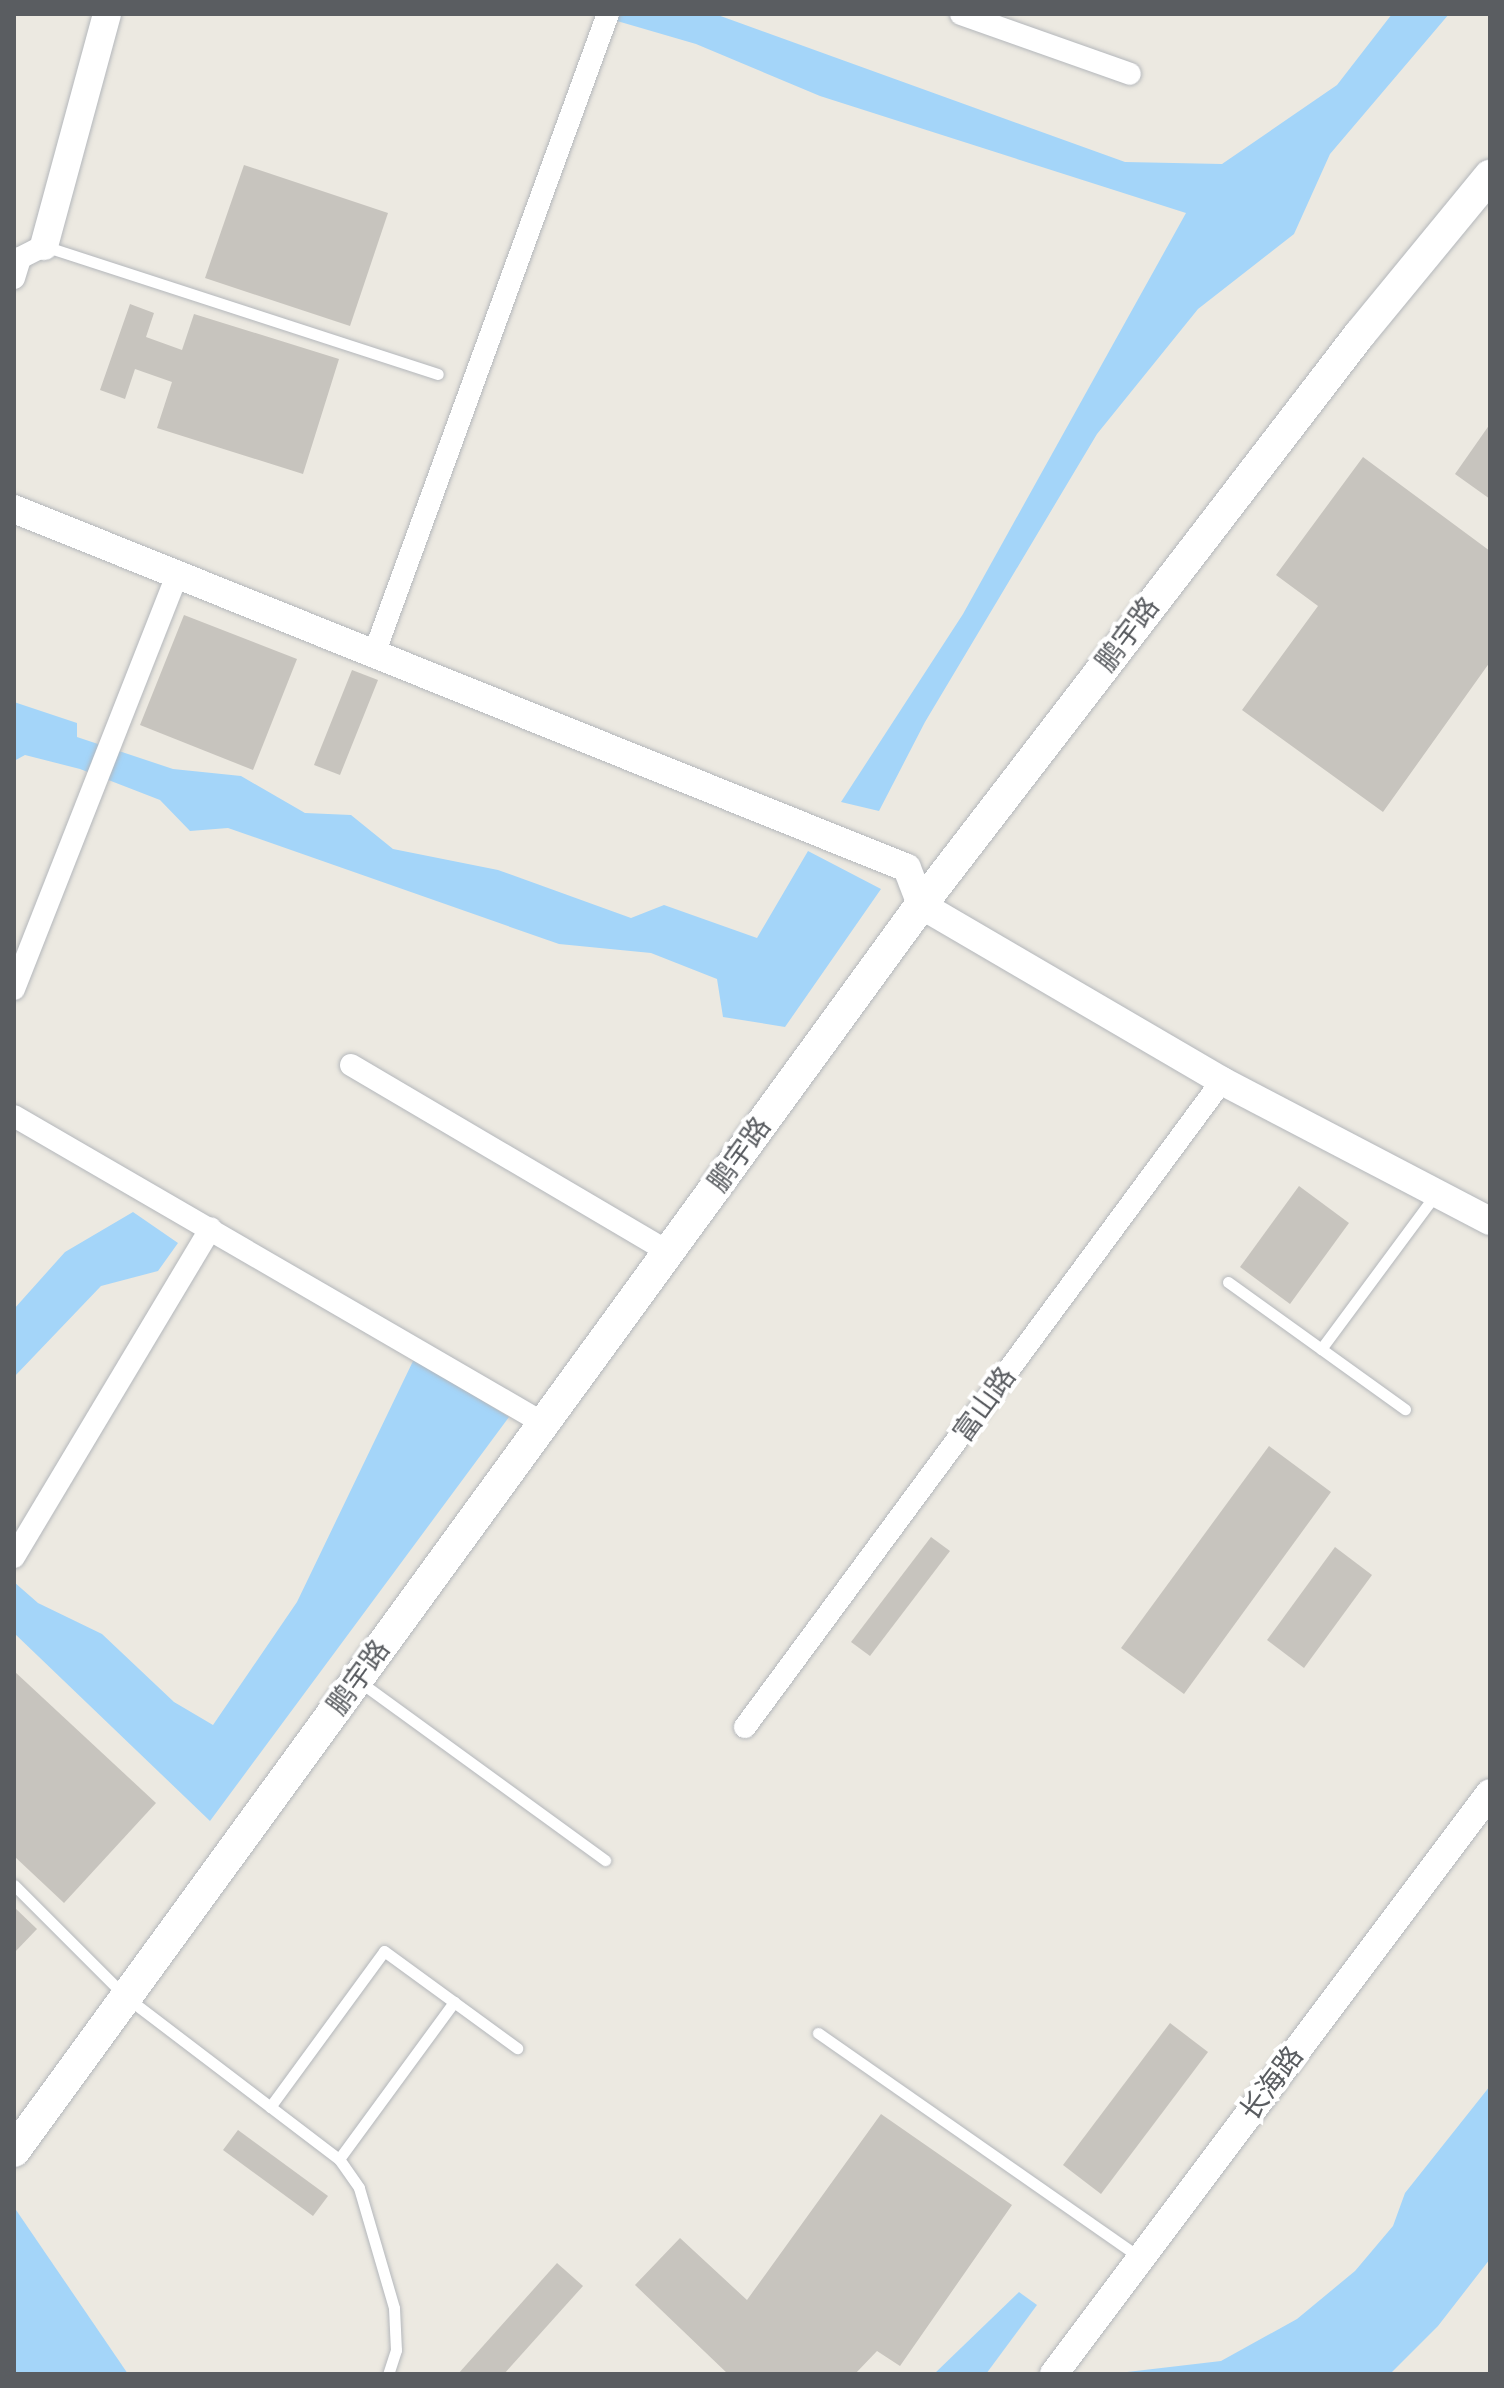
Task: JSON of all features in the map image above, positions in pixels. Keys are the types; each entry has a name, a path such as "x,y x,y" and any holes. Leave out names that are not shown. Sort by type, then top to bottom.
{"main road":[{"name":"鹏宇路","path":"14,2151 921,905 1350,346 1490,176"}],"street":[{"path":"14,278 20,258 44,246 107,14"},
{"path":"961,14 1130,74"},
{"path":"374,654 606,22"},
{"path":"14,509 907,868 921,905 1222,1081 1490,1221"},
{"path":"14,989 177,575"},
{"path":"351,1065 668,1252"},
{"name":"富山路","path":"745,1727 1222,1081"},
{"path":"14,1116 543,1423"},
{"path":"14,1557 211,1228"},
{"name":"长海路","path":"1054,2374 1490,1793"}],"lane":[{"path":"44,246 438,374"},
{"path":"1321,1349 1436,1193"},
{"path":"1228,1282 1405,1409"},
{"path":"357,1679 605,1860"},
{"path":"14,1885 126,1997 339,2159 359,2188 394,2308 396,2350 388,2374"},
{"path":"270,2107 384,1951 517,2048"},
{"path":"339,2159 454,2002"},
{"path":"818,2033 1140,2258"}],"water":[{"path":"593,14 715,14 1125,162 1222,164 1337,85 1392,14 1449,14 1330,154 1294,234 1198,309 1097,434 925,722 879,811 841,802 963,614 1186,213 820,96 696,44"},
{"path":"14,702 77,723 77,737 173,769 241,776 305,813 351,815 393,849 498,870 631,918 664,905 757,938 808,851 881,889 785,1027 723,1017 717,979 651,953 559,944 228,828 190,831 160,800 80,769 25,755 14,761"},
{"path":"133,1212 178,1243 158,1271 101,1286 14,1377 14,1309 65,1252"},
{"path":"414,1359 509,1417 210,1821 14,1633 14,1582 38,1603 102,1634 174,1702 213,1725 297,1602"},
{"path":"1490,2086 1490,2259 1438,2326 1390,2374 1110,2374 1221,2361 1297,2319 1355,2271 1393,2226 1405,2193"},
{"path":"14,2207 128,2374 14,2374"},
{"path":"1019,2292 1037,2305 986,2374 934,2374"}],"building":[{"path":"244,165 388,213 350,326 205,278"},
{"path":"130,304 154,313 146,337 182,350 194,314 339,359 303,474 157,428 172,382 135,369 125,399 100,390"},
{"path":"1490,424 1490,499 1455,474"},
{"path":"1363,457 1490,551 1490,662 1383,812 1242,710 1318,606 1276,575"},
{"path":"184,615 297,659 253,770 140,725"},
{"path":"352,670 378,680 340,775 314,765"},
{"path":"1299,1186 1349,1223 1290,1304 1240,1267"},
{"path":"1269,1446 1331,1492 1184,1694 1121,1648"},
{"path":"931,1537 950,1551 870,1656 851,1642"},
{"path":"1335,1547 1372,1575 1304,1668 1267,1640"},
{"path":"14,1671 156,1803 64,1903 14,1856"},
{"path":"14,1907 37,1929 14,1953"},
{"path":"1170,2023 1208,2052 1101,2194 1063,2165"},
{"path":"881,2114 1012,2205 900,2366 877,2351 855,2374 728,2374 635,2285 680,2238 747,2300"},
{"path":"238,2130 328,2196 313,2216 223,2150"},
{"path":"557,2263 583,2286 504,2374 458,2374"}]}
